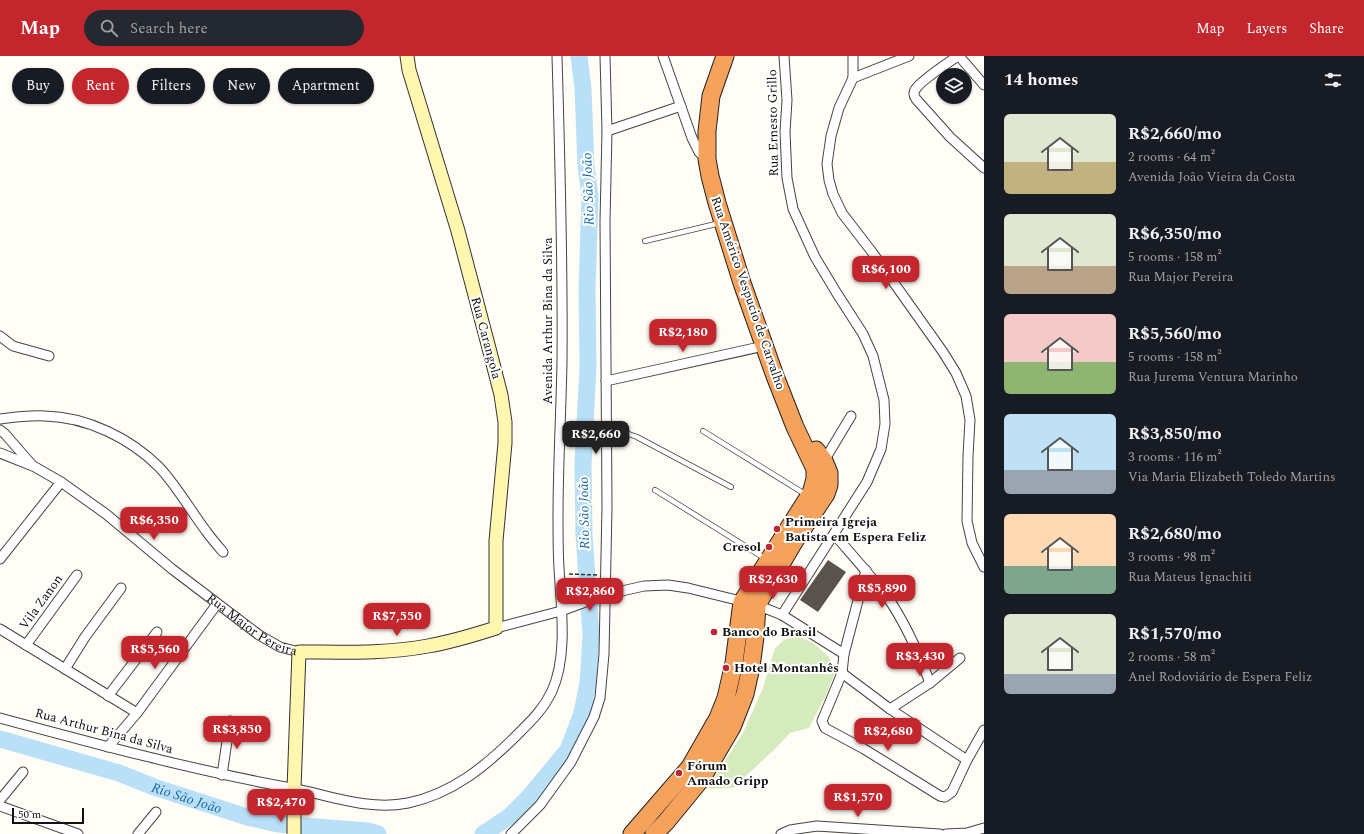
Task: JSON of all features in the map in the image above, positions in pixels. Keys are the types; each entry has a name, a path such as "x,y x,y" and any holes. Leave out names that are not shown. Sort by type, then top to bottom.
{"highway":[{"name":"Rua Américo Vespucio de Carvalho","path":"725,56 711,96 707,131 707,158 723,223 742,283 764,346 795,426 815,469 814,484 768,560 749,603"},
{"path":"632,834 690,767 718,718 726,698 749,603 774,574 826,494 830,485 829,472 824,461 795,426"},
{"path":"654,834 666,822 702,778 732,727 745,694 755,637 749,603"}],"street":[{"name":"Rua Carangola","path":"407,56 409,70 458,231 501,395 505,422 505,443 496,541 496,628"},
{"name":"Avenida Arthur Bina da Silva","path":"556,56 562,268 562,362 558,556 561,611"},
{"path":"511,834 540,805 571,762 594,717 600,698 604,654 602,596 607,508 605,221 607,131 605,56"},
{"path":"663,56 694,144 707,158"},
{"name":"Rua Ernesto Grillo","path":"782,615 867,482 881,449 885,424 884,400 873,356 863,334 815,257 793,209 787,178 785,132 787,100 784,56"},
{"path":"853,56 853,78 839,108 831,136 827,164 829,180 833,194 842,212 943,352 956,373 966,396 970,420 967,521 972,543 984,567"},
{"path":"853,78 909,56"},
{"path":"984,85 958,56 914,90 916,99 950,137 984,168"},
{"path":"607,131 681,106"},
{"path":"0,336 13,346 49,356"},
{"path":"606,381 764,346"},
{"path":"0,419 18,416 46,416 64,418 84,423 110,433 133,445 159,468 223,552"},
{"path":"824,461 851,416"},
{"path":"0,430 34,467"},
{"name":"Rua Major Pereira","path":"0,454 34,467 62,482 106,514 217,604 259,635 280,647 298,652 388,651 427,646 561,611 602,596 644,586 668,585 688,588 749,603"},
{"path":"0,559 62,482"},
{"path":"834,534 866,570 888,599 910,635 930,683"},
{"path":"866,570 844,654 842,673 822,723 828,730 864,749 940,796 945,797 950,795 984,730"},
{"name":"Vila Zanon","path":"26,645 77,575"},
{"path":"65,669 85,637 121,588"},
{"path":"749,603 782,615 844,654"},
{"path":"108,747 137,713 217,604"},
{"name":"Rua Arthur Bina da Silva","path":"0,718 108,747 222,775 347,801 377,806 413,802 438,794 467,778 498,754 540,711 552,690 558,675 561,655 561,611"},
{"path":"0,629 137,713"},
{"path":"108,696 157,632"},
{"path":"294,834 298,652"},
{"path":"890,709 930,683 960,658"},
{"path":"842,673 890,709 967,760"},
{"path":"222,775 230,721"},
{"path":"0,800 23,772"},
{"path":"0,806 78,834"},
{"path":"138,834 156,812"},
{"path":"781,834 790,830 817,826 940,834"},
{"path":"946,834 967,833 984,828"}],"lane":[{"path":"645,241 723,223"},
{"path":"606,426 637,437 731,487"},
{"path":"703,431 808,496"},
{"path":"655,490 768,560"}],"path":[{"path":"570,574 594,575"}],"green space":[{"path":"797,636 812,642 829,657 835,673 825,697 809,728 790,733 733,788 707,789 743,733 763,688 775,648 784,640"}],"building":[{"path":"828,560 846,572 818,612 800,600"}],"waterway":[{"name":"Rio São João","path":"483,834 510,816 528,798 568,750 582,713 588,683 591,635 584,534 583,464 588,367 587,288 590,197 586,165 583,89 579,56"},
{"name":"Rio São João","path":"0,739 119,773 154,787 247,817 278,824 368,831 378,834"}],"place":[{"name":"Primeira Igreja Batista em Espera Feliz","path":"777,529"},
{"name":"Cresol","path":"769,547"},
{"name":"Banco do Brasil","path":"714,632"},
{"name":"Hotel Montanhês","path":"726,668"},
{"name":"Fórum Amado Gripp","path":"679,773"}]}
